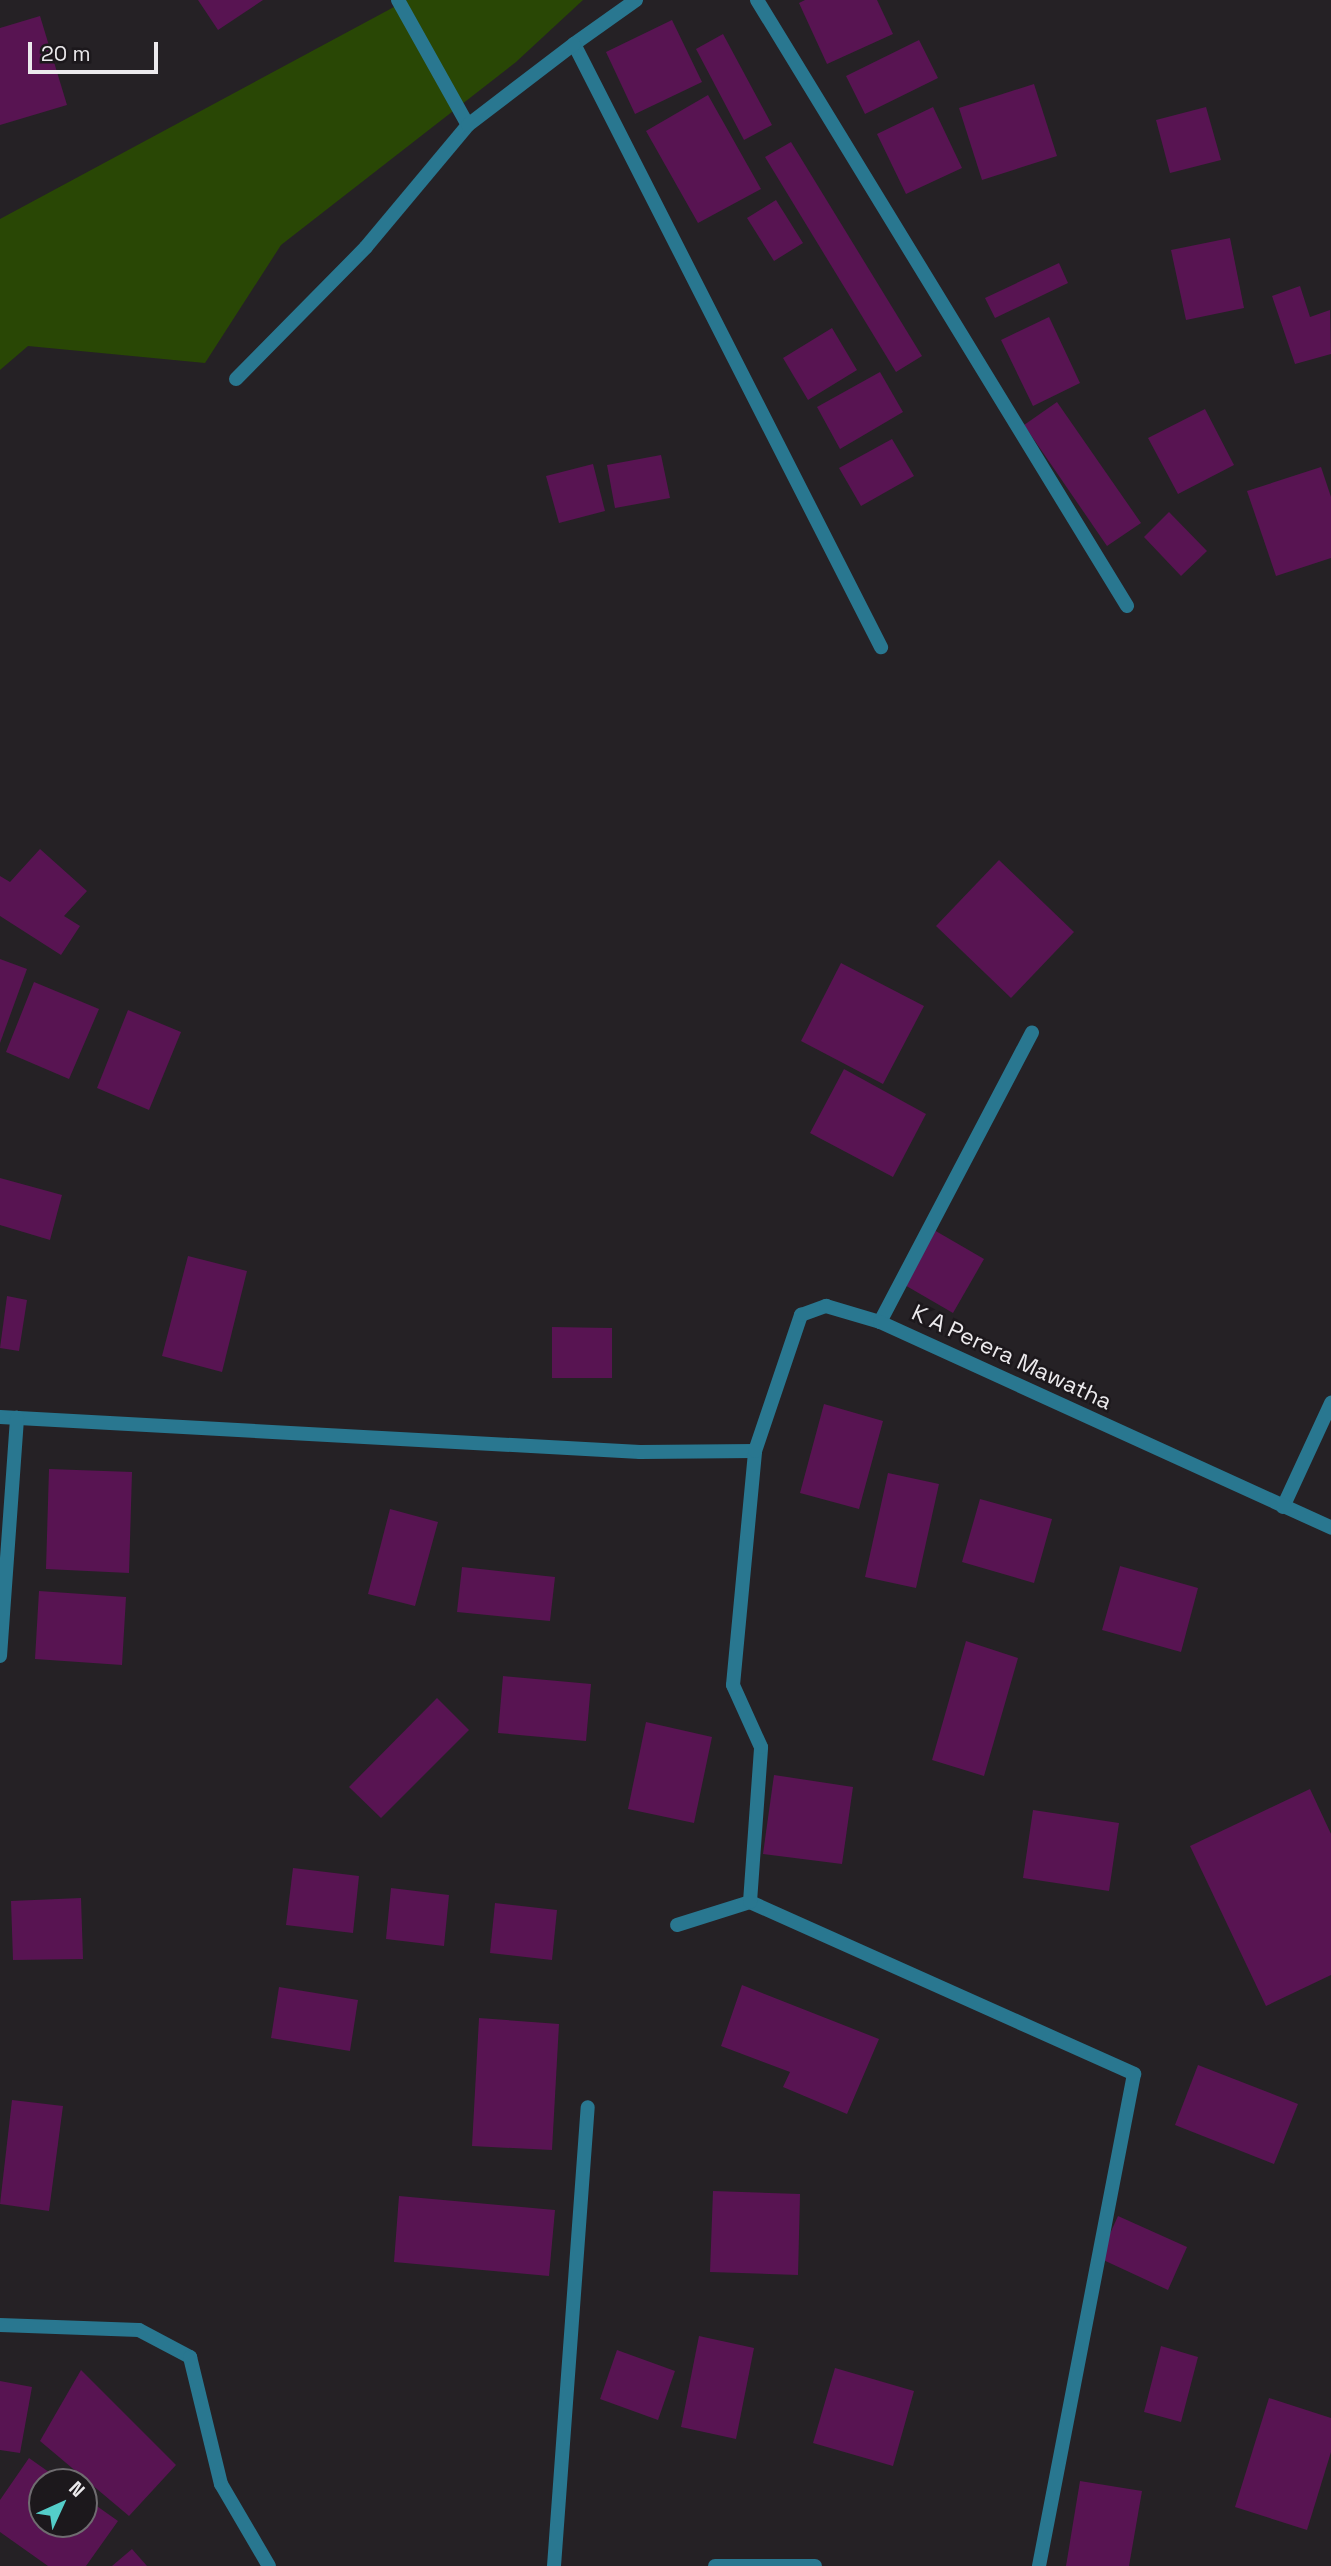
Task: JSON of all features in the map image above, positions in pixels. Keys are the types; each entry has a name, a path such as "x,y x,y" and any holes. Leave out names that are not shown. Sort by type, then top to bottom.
{"street":[{"path":"398,0 468,125"},
{"path":"236,379 366,247 468,125 636,0"},
{"path":"757,0 1127,606"},
{"path":"574,44 881,647"},
{"path":"880,1322 1032,1033"},
{"name":"K A Perera Mawatha","path":"755,1451 801,1315 826,1306 880,1322 1331,1528"},
{"path":"1283,1507 1331,1403"},
{"path":"0,1417 640,1452 755,1451 733,1685 761,1747 750,1902"},
{"path":"0,1656 17,1418"},
{"path":"677,1925 750,1902 1134,2074 1039,2566"},
{"path":"554,2566 588,2107"},
{"path":"0,2325 139,2330 190,2357 221,2484 269,2566"},
{"path":"715,2566 815,2566"}],"green space":[{"path":"407,0 583,0 516,62 281,245 205,363 28,346 0,370 0,219"}],"building":[{"path":"198,0 263,0 218,30"},
{"path":"805,0 877,0 893,34 827,64 799,3"},
{"path":"40,16 67,105 0,125 0,28"},
{"path":"672,20 702,82 635,114 606,52"},
{"path":"723,34 772,125 744,140 696,49"},
{"path":"919,40 938,78 865,114 846,76"},
{"path":"1034,84 1057,156 982,180 959,108"},
{"path":"708,95 761,189 698,223 646,131"},
{"path":"933,107 962,168 906,194 877,134"},
{"path":"1206,107 1221,160 1170,173 1156,120"},
{"path":"791,142 922,356 896,372 765,157"},
{"path":"776,200 803,243 774,261 747,218"},
{"path":"1230,238 1244,308 1186,320 1171,250"},
{"path":"1059,263 1068,283 995,318 985,298"},
{"path":"1300,286 1310,317 1330,310 1331,354 1295,364 1272,296"},
{"path":"1049,317 1080,383 1033,406 1001,340"},
{"path":"832,328 857,370 808,400 783,358"},
{"path":"880,372 903,412 840,449 817,407"},
{"path":"1057,402 1141,523 1107,546 1024,425"},
{"path":"1205,409 1234,465 1178,494 1148,438"},
{"path":"892,439 914,476 861,506 839,468"},
{"path":"661,455 670,498 615,508 607,465"},
{"path":"593,464 605,511 559,523 546,476"},
{"path":"1321,467 1331,497 1331,558 1276,576 1247,491"},
{"path":"1169,512 1207,551 1181,576 1144,537"},
{"path":"40,849 87,891 64,916 80,926 61,955 0,916 0,876 10,882"},
{"path":"999,860 1074,932 1011,998 936,926"},
{"path":"0,959 27,969 0,1043"},
{"path":"841,963 924,1006 883,1084 801,1041"},
{"path":"34,982 99,1009 69,1079 6,1052"},
{"path":"128,1010 181,1032 149,1110 97,1088"},
{"path":"844,1069 926,1114 893,1177 810,1133"},
{"path":"0,1178 62,1195 50,1240 0,1225"},
{"path":"934,1230 984,1259 953,1313 903,1284"},
{"path":"188,1256 247,1271 222,1372 162,1356"},
{"path":"7,1296 27,1300 19,1351 0,1348"},
{"path":"552,1327 612,1328 612,1378 552,1378"},
{"path":"824,1404 883,1421 859,1509 800,1493"},
{"path":"49,1469 132,1472 129,1573 46,1569"},
{"path":"888,1473 939,1484 916,1588 865,1577"},
{"path":"980,1499 1052,1519 1034,1583 962,1562"},
{"path":"390,1509 438,1522 415,1606 368,1594"},
{"path":"1120,1566 1198,1588 1181,1652 1102,1630"},
{"path":"462,1567 555,1577 550,1621 457,1612"},
{"path":"39,1591 126,1597 122,1665 35,1659"},
{"path":"966,1641 1018,1658 984,1776 932,1760"},
{"path":"503,1676 591,1684 586,1741 498,1733"},
{"path":"437,1698 469,1730 381,1818 349,1787"},
{"path":"646,1722 712,1737 694,1823 628,1809"},
{"path":"774,1775 853,1787 842,1864 763,1854"},
{"path":"1310,1789 1331,1834 1331,1975 1266,2006 1190,1846"},
{"path":"1033,1810 1119,1823 1109,1891 1023,1878"},
{"path":"293,1868 359,1876 353,1933 286,1925"},
{"path":"391,1888 449,1895 444,1946 386,1939"},
{"path":"81,1898 83,1959 13,1960 11,1901"},
{"path":"495,1903 557,1910 552,1960 490,1953"},
{"path":"742,1985 879,2039 847,2114 783,2087 790,2072 721,2046"},
{"path":"279,1987 358,2000 350,2051 271,2038"},
{"path":"479,2018 559,2024 552,2150 472,2146"},
{"path":"1198,2065 1298,2104 1274,2164 1175,2125"},
{"path":"12,2100 63,2106 49,2211 0,2204"},
{"path":"713,2191 800,2194 798,2275 710,2272"},
{"path":"399,2196 555,2210 549,2276 394,2262"},
{"path":"1118,2216 1187,2247 1168,2290 1099,2258"},
{"path":"699,2336 754,2348 736,2439 681,2427"},
{"path":"1161,2346 1198,2357 1181,2422 1144,2412"},
{"path":"617,2350 675,2371 658,2420 600,2399"},
{"path":"835,2368 914,2391 893,2466 813,2443"},
{"path":"81,2370 176,2465 129,2516 98,2490 98,2468 72,2468 40,2441"},
{"path":"0,2381 32,2387 20,2453 0,2450"},
{"path":"1269,2398 1331,2418 1331,2452 1307,2530 1235,2507"},
{"path":"29,2458 43,2468 28,2468 28,2538 98,2538 98,2507 118,2521 86,2566 48,2566 0,2532 0,2500"},
{"path":"1080,2481 1142,2491 1129,2566 1066,2566"},
{"path":"132,2549 147,2566 112,2566"}]}
